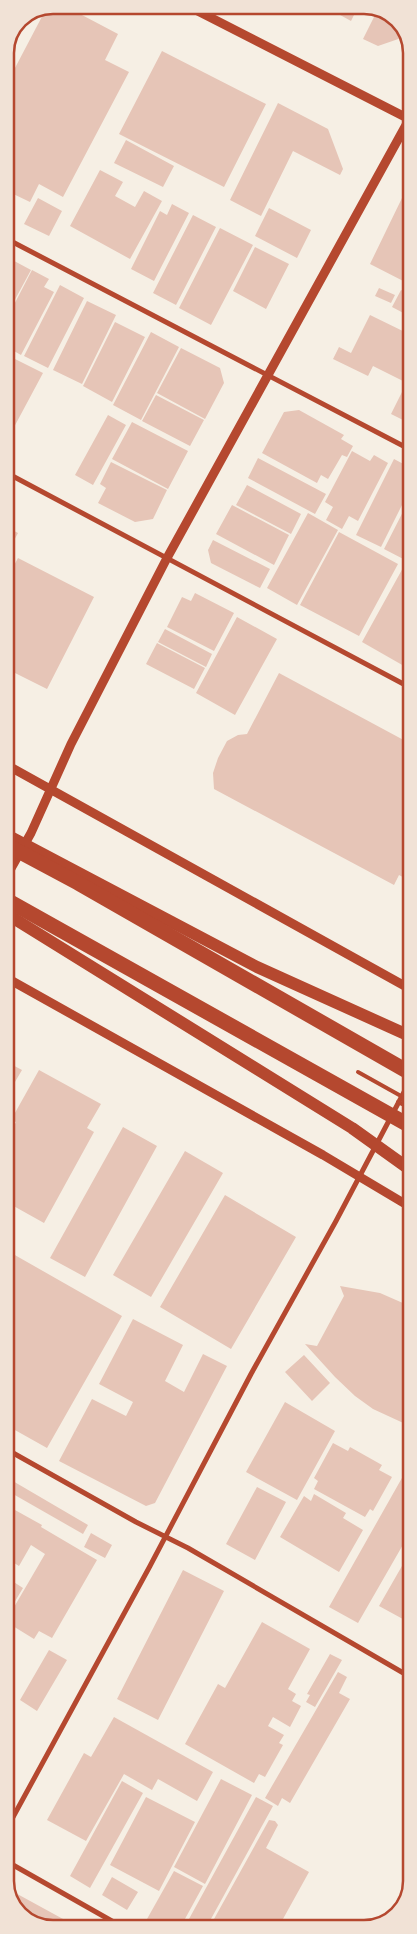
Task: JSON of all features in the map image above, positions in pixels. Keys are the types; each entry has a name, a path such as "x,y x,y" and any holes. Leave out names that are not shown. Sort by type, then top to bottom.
{"highway":[{"path":"14,840 78,883"},
{"path":"14,849 78,883 403,1069"},
{"path":"14,904 403,1122"},
{"path":"371,1105 403,1126"}],"main road":[{"path":"14,839 257,967 403,1032"},
{"path":"14,919 352,1128 403,1165"}],"street":[{"path":"204,14 403,114"},
{"path":"14,863 31,833 71,744 166,558 403,132"},
{"path":"14,243 403,446"},
{"path":"14,477 403,684"},
{"path":"14,769 403,985"},
{"path":"14,981 403,1203"},
{"path":"14,1815 251,1374 336,1221 403,1092"},
{"path":"14,1453 188,1548 403,1673"},
{"path":"14,1865 112,1920"}],"lane":[{"path":"358,1072 403,1098"}],"building":[{"path":"45,14 80,14 118,34 105,60 129,72 63,197 39,184 30,202 14,194 14,70"},
{"path":"338,14 354,14 351,21"},
{"path":"375,15 390,23 400,38 378,46 363,39"},
{"path":"162,51 266,104 224,187 119,134"},
{"path":"278,103 328,129 343,169 340,175 293,151 261,216 230,200"},
{"path":"126,140 174,166 163,187 114,163"},
{"path":"100,170 123,182 115,196 135,207 144,191 162,201 130,259 70,226"},
{"path":"38,198 62,211 49,236 24,224"},
{"path":"403,198 403,281 370,264"},
{"path":"172,204 189,213 154,281 131,269 160,211 167,215"},
{"path":"269,208 311,230 297,258 255,236"},
{"path":"193,215 216,227 176,305 153,293"},
{"path":"220,228 253,245 211,325 179,308"},
{"path":"255,247 289,264 266,309 233,291"},
{"path":"14,261 31,270 14,301"},
{"path":"32,270 49,279 44,287 54,292 21,355 14,351 14,305"},
{"path":"60,285 84,298 48,368 24,356"},
{"path":"379,288 395,295 391,303 375,296"},
{"path":"401,290 403,291 403,313 392,307"},
{"path":"87,301 116,315 82,384 53,370"},
{"path":"370,315 403,331 403,381 373,366 368,376 333,359 339,347 351,353"},
{"path":"115,322 145,337 112,402 83,386"},
{"path":"151,332 179,347 141,420 113,405"},
{"path":"181,348 220,368 224,383 205,419 157,393"},
{"path":"15,359 43,373 14,427"},
{"path":"403,390 403,420 391,414"},
{"path":"156,395 204,420 190,446 142,421"},
{"path":"299,410 344,435 341,439 353,446 347,457 342,455 328,479 321,475 317,483 262,453 284,412"},
{"path":"108,415 126,425 93,485 75,475"},
{"path":"132,422 188,451 168,489 112,459"},
{"path":"352,451 370,461 374,455 388,463 358,521 349,516 342,529 326,520 333,507 325,502"},
{"path":"258,458 326,494 315,514 248,478"},
{"path":"394,459 403,464 403,503 381,547 356,535"},
{"path":"111,462 167,490 153,519 135,522 98,503 106,488 100,484"},
{"path":"247,485 301,514 291,534 236,505"},
{"path":"232,505 289,535 274,565 216,534"},
{"path":"403,512 403,559 384,549"},
{"path":"308,513 338,530 297,605 267,588"},
{"path":"14,531 18,533 14,540"},
{"path":"339,532 398,564 359,636 300,605"},
{"path":"213,540 270,569 260,588 211,563 208,550"},
{"path":"18,558 94,597 47,689 14,672 14,565"},
{"path":"403,568 403,665 362,642"},
{"path":"195,593 234,613 214,651 167,627 182,597 191,601"},
{"path":"237,617 277,639 235,715 196,693"},
{"path":"165,629 212,654 206,667 158,642"},
{"path":"157,643 205,668 194,689 146,664"},
{"path":"279,673 403,740 403,877 399,875 394,885 214,789 213,773 227,741 238,735 247,734"},
{"path":"14,1066 22,1070 14,1084"},
{"path":"39,1070 101,1104 87,1128 94,1132 44,1223 14,1206 14,1126 16,1122 14,1121 14,1115"},
{"path":"123,1127 157,1146 85,1277 50,1258"},
{"path":"185,1151 223,1173 151,1297 113,1275"},
{"path":"225,1195 296,1237 231,1349 160,1307"},
{"path":"14,1255 122,1316 47,1448 14,1429"},
{"path":"340,1286 380,1293 403,1303 403,1423 373,1409 355,1396 305,1344 317,1346 344,1296"},
{"path":"133,1319 183,1345 165,1381 184,1392 203,1354 227,1366 155,1503 146,1506 59,1461 92,1399 126,1416 133,1402 99,1384"},
{"path":"304,1355 330,1383 312,1401 285,1372"},
{"path":"285,1402 335,1431 297,1500 246,1472"},
{"path":"333,1443 348,1451 350,1447 382,1465 379,1470 392,1477 373,1511 370,1509 365,1517 314,1489 318,1481 314,1478"},
{"path":"403,1476 403,1545 358,1623 329,1607"},
{"path":"14,1482 88,1525 83,1534 14,1495"},
{"path":"257,1487 286,1502 255,1560 226,1544"},
{"path":"314,1494 346,1513 343,1518 363,1530 339,1572 280,1537 304,1496 311,1501"},
{"path":"14,1509 97,1560 52,1638 39,1631 34,1639 14,1627 14,1607 45,1554 31,1545 19,1566 14,1563"},
{"path":"91,1533 112,1545 105,1558 84,1547"},
{"path":"403,1564 403,1619 379,1606"},
{"path":"183,1570 224,1591 158,1720 117,1699"},
{"path":"14,1582 23,1588 14,1603"},
{"path":"262,1622 310,1649 288,1689 296,1694 292,1701 301,1706 290,1727 273,1717 268,1726 284,1735 279,1743 283,1745 265,1777 259,1774 254,1783 185,1744 218,1684 225,1688"},
{"path":"49,1650 67,1660 37,1711 20,1700"},
{"path":"330,1654 342,1660 315,1707 306,1702 310,1695 307,1694"},
{"path":"338,1672 347,1677 339,1693 350,1699 290,1803 282,1798 278,1806 265,1798"},
{"path":"114,1717 213,1772 197,1801 158,1779 152,1790 124,1774 86,1841 47,1820 84,1753 91,1757"},
{"path":"221,1779 252,1795 205,1884 174,1867"},
{"path":"122,1781 143,1793 90,1888 70,1876"},
{"path":"146,1797 195,1822 159,1891 110,1865"},
{"path":"256,1797 273,1806 210,1920 188,1920"},
{"path":"269,1820 275,1821 278,1825 266,1848 309,1872 282,1920 213,1920"},
{"path":"174,1871 203,1886 184,1920 147,1919"},
{"path":"112,1877 138,1892 127,1910 102,1895"},
{"path":"16,1893 65,1920 43,1919 31,1914 19,1901"}]}
